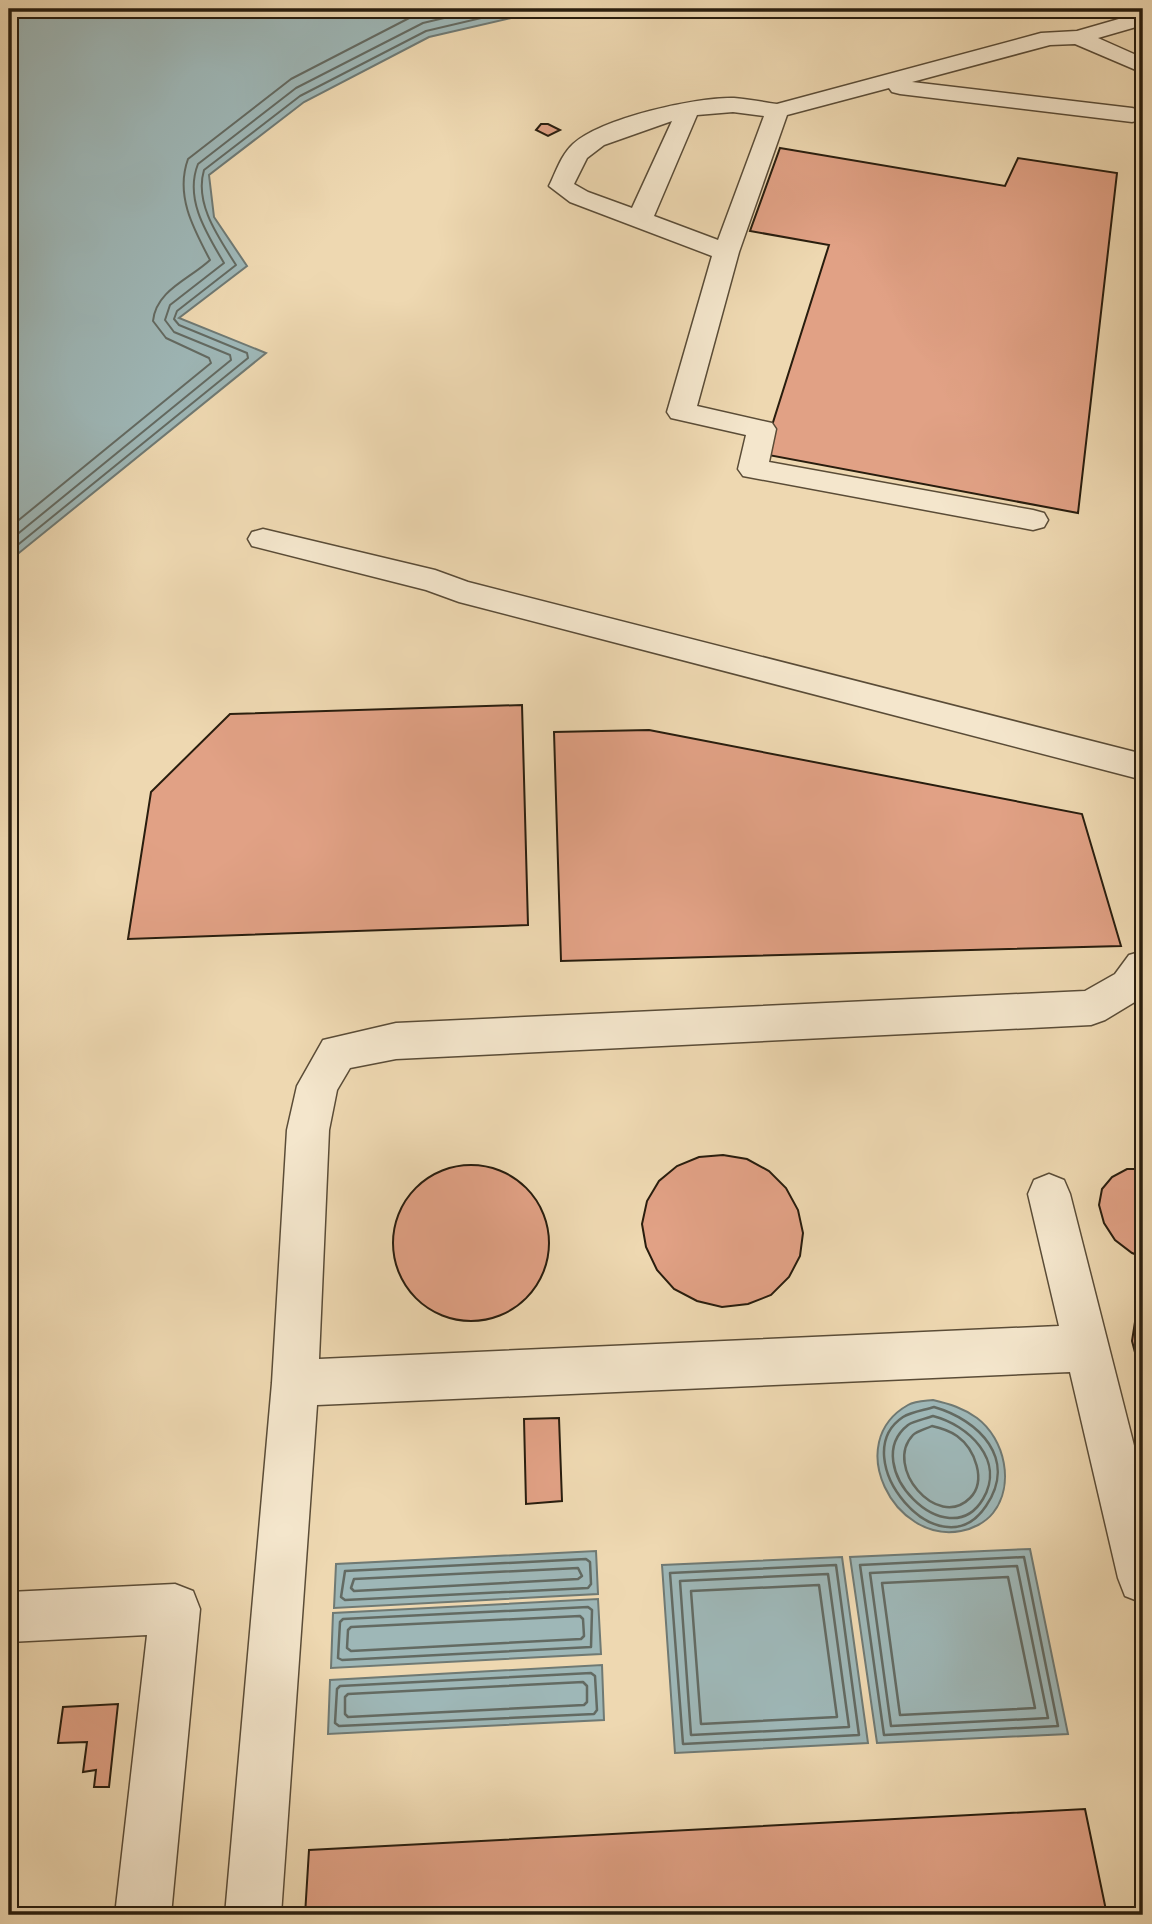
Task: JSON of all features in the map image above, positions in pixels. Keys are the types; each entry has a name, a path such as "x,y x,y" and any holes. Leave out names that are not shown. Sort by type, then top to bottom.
{"lane":[{"path":"726,252 579,197 561,186 580,150 599,136 650,119 702,107 732,105 776,111 1049,38 1077,37 1143,18"},
{"path":"1077,37 1143,65"},
{"path":"881,84 1132,115"},
{"path":"776,111 726,252 681,412 762,429 753,469 1032,520"},
{"path":"639,221 687,112"},
{"path":"263,539 435,581 471,594 1143,767"},
{"path":"253,1915 295,1383 308,1130 317,1086 337,1053 396,1041 1091,1008 1129,986 1143,967"},
{"path":"1049,1194 1143,1578"},
{"path":"295,1383 1087,1348"},
{"path":"9,1617 175,1609 143,1915"}],"water":[{"path":"9,9 550,9 429,37 304,102 209,175 214,217 247,266 179,318 266,353 9,561"},
{"path":"933,1400 956,1407 977,1418 994,1438 1004,1463 1004,1489 1000,1502 986,1520 961,1531 937,1531 915,1522 897,1507 885,1487 878,1465 879,1442 889,1422 908,1405"},
{"path":"1030,1549 1068,1734 877,1743 850,1557"},
{"path":"596,1551 598,1594 334,1608 336,1564"},
{"path":"842,1557 868,1743 675,1753 662,1565"},
{"path":"598,1599 601,1654 331,1668 333,1613"},
{"path":"602,1665 604,1720 328,1734 330,1680"}],"building":[{"path":"541,124 548,124 560,130 548,136 536,130"},
{"path":"780,148 1005,186 1018,158 1117,173 1078,513 763,454 829,245 750,231"},
{"path":"522,705 528,925 128,939 151,792 230,714"},
{"path":"649,730 1082,814 1121,946 561,961 554,732"},
{"path":"723,1155 747,1159 769,1171 786,1188 798,1210 803,1233 800,1256 789,1277 771,1295 748,1304 722,1307 697,1301 674,1289 657,1270 646,1247 642,1224 647,1201 659,1181 677,1166 699,1157"},
{"path":"471,1165 501,1171 526,1188 543,1213 549,1243 543,1273 526,1298 501,1315 471,1321 441,1315 416,1298 399,1273 393,1243 399,1213 416,1188 441,1171"},
{"path":"1127,1169 1143,1169 1143,1257 1132,1253 1115,1240 1104,1223 1099,1205 1102,1189 1112,1177"},
{"path":"1143,1311 1143,1369 1137,1360 1132,1341 1135,1322"},
{"path":"559,1418 562,1501 526,1504 524,1419"},
{"path":"118,1704 109,1787 94,1787 96,1770 83,1772 87,1742 58,1743 63,1707"},
{"path":"1085,1809 1107,1915 305,1915 309,1850"}]}
